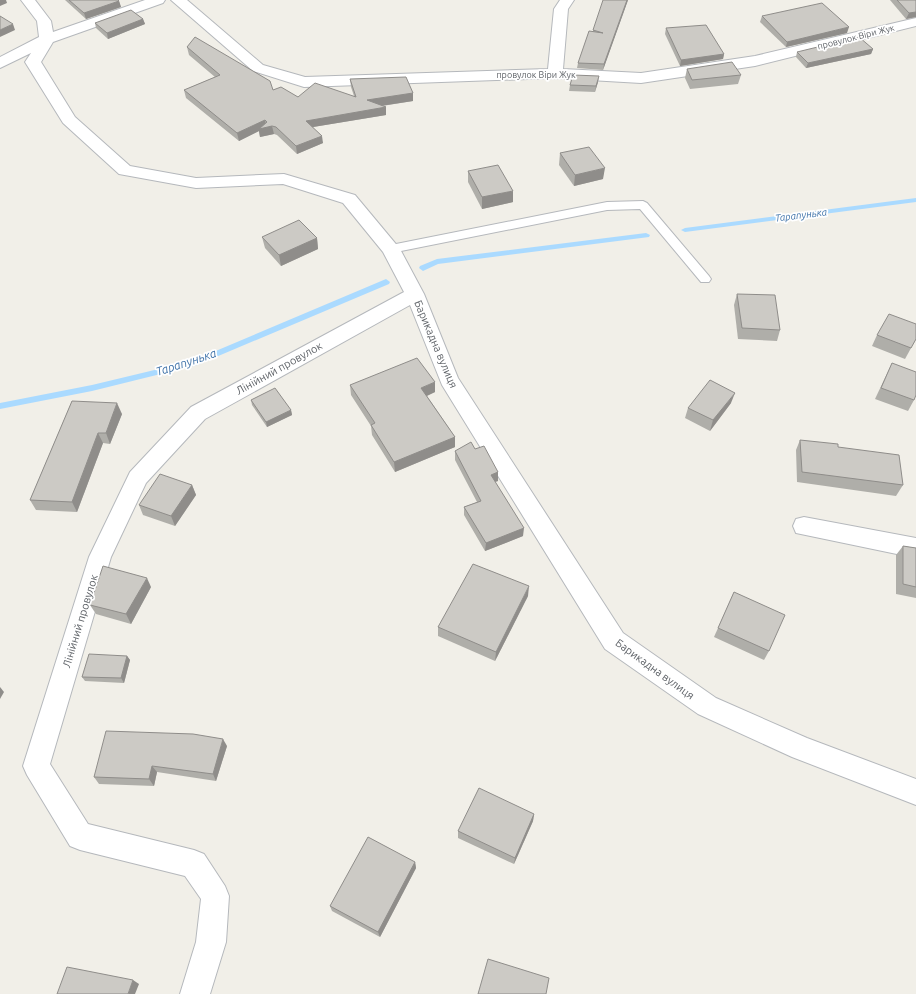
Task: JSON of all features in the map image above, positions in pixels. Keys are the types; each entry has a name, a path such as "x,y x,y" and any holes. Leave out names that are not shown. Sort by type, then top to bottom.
{"street":[{"path":"28,0 44,21 47,39"},
{"path":"0,63 47,39 158,0"},
{"name":"провулок Віри Жук","path":"178,0 258,68 304,82 555,73 641,78 755,61 916,22"},
{"path":"555,73 561,9 567,0"},
{"name":"Барикадна вулиця","path":"47,39 33,62 68,120 125,170 196,183 284,179 349,199 391,249 415,294 449,380 614,641 707,706 801,748 916,792"},
{"name":"Лінійний провулок","path":"195,994 211,942 215,896 194,864 80,836 36,766 100,557 138,478 198,413 415,294"},
{"path":"804,526 916,548"}],"lane":[{"path":"391,249 607,206 643,205 705,279"}],"building":[{"path":"69,0 118,0 119,1 84,13"},
{"path":"603,0 627,0 604,64 578,63 589,31 603,33 593,30"},
{"path":"897,0 916,0 916,12 909,13"},
{"path":"822,3 849,27 787,42 762,16"},
{"path":"131,10 143,19 107,33 95,23"},
{"path":"0,16 13,24 0,30"},
{"path":"706,25 724,54 681,60 666,28"},
{"path":"195,37 270,81 273,90 281,87 298,97 315,83 356,97 350,79 406,77 413,93 367,100 386,107 306,121 322,136 296,146 276,127 272,126 259,129 267,122 265,120 237,133 184,90 220,75 187,47"},
{"path":"859,37 873,49 808,63 797,52"},
{"path":"732,62 741,75 692,80 687,69"},
{"path":"573,75 599,76 596,86 570,85"},
{"path":"589,147 605,168 575,175 560,153"},
{"path":"498,165 513,191 482,197 468,171"},
{"path":"299,220 317,238 279,255 262,237"},
{"path":"737,294 775,295 780,330 742,328"},
{"path":"889,314 916,324 916,339 911,348 877,335"},
{"path":"417,358 435,382 421,388 455,437 394,462 371,425 375,423 350,385"},
{"path":"892,363 916,372 916,395 914,400 881,388"},
{"path":"710,380 735,393 713,420 688,408"},
{"path":"275,388 291,410 266,422 251,400"},
{"path":"72,401 117,403 106,433 98,433 72,502 30,500"},
{"path":"800,440 838,444 838,447 899,455 903,485 802,472"},
{"path":"471,442 475,449 484,446 498,472 491,475 524,528 486,543 464,507 481,501 455,451"},
{"path":"160,474 192,485 171,516 139,505"},
{"path":"903,546 916,548 916,587 903,584"},
{"path":"473,564 529,586 496,652 438,627"},
{"path":"103,566 147,578 126,614 90,605"},
{"path":"734,592 785,615 769,651 718,628"},
{"path":"89,654 127,656 121,678 82,677"},
{"path":"106,731 193,734 223,739 213,774 152,766 149,779 94,777"},
{"path":"479,788 534,814 515,858 458,831"},
{"path":"368,837 415,862 378,932 330,906"},
{"path":"488,959 549,978 546,994 478,994"},
{"path":"67,967 133,980 128,994 57,994"}],"waterway":[{"name":"Тарапунька","path":"685,230 916,200"},
{"name":"Тарапунька","path":"423,268 437,262 646,235"},
{"name":"Тарапунька","path":"0,406 92,388 194,363 386,282"}]}
